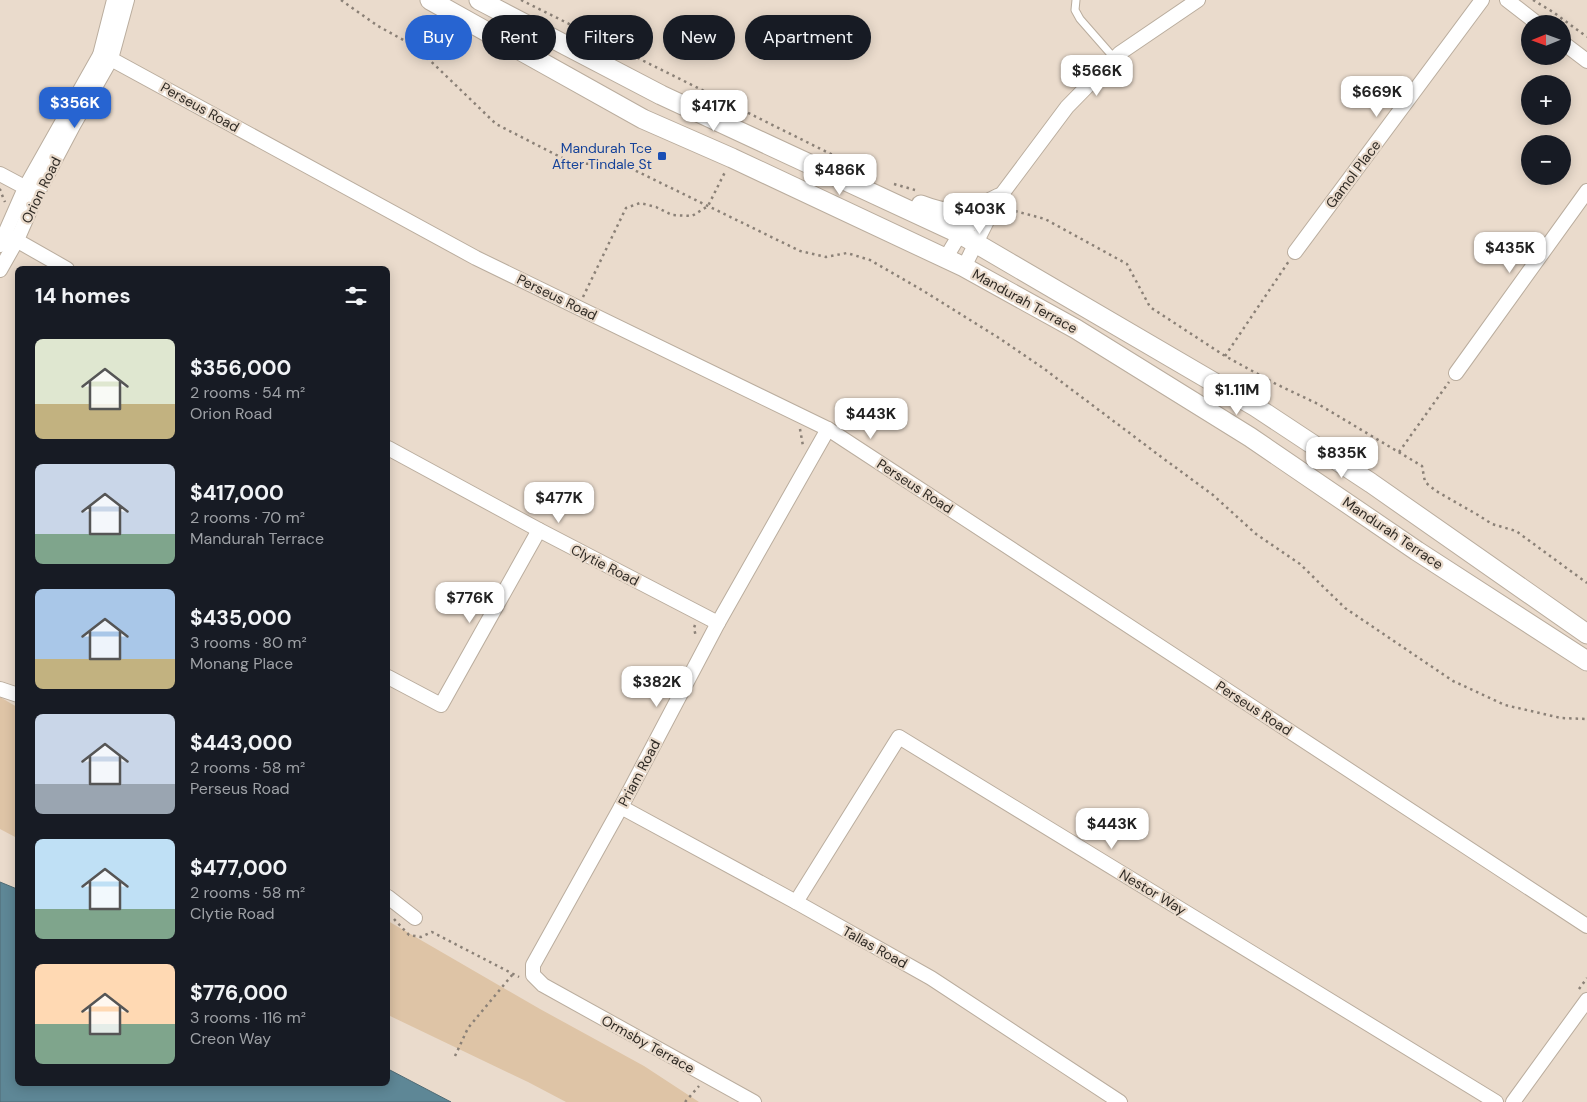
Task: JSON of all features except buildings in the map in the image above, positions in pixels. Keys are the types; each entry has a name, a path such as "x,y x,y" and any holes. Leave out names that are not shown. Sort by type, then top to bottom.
{"main road":[{"name":"Mandurah Terrace","path":"430,0 643,119 732,158 964,267 1076,329 1250,436 1426,556 1587,661"},
{"name":"Mandurah Terrace","path":"479,0 661,95 742,133 887,191 1256,407 1386,493 1587,634"},
{"path":"887,191 933,210 951,214 974,210 998,198"}],"street":[{"name":"Orion Road","path":"106,57 114,0"},
{"name":"Orion Road","path":"0,270 8,240 31,191 74,124 106,57 127,0"},
{"path":"945,259 960,234 998,198 1067,107 1114,58 1198,0"},
{"name":"Gamol Place","path":"1295,252 1482,0"},
{"path":"1507,0 1526,15"},
{"path":"1571,49 1587,61"},
{"name":"Perseus Road","path":"106,57 476,258 828,429 1587,926"},
{"path":"0,174 31,191"},
{"path":"1456,373 1587,191"},
{"path":"964,267 998,198"},
{"path":"8,240 61,266"},
{"name":"Priam Road","path":"543,985 533,975 533,965 621,808 718,623 828,429"},
{"name":"Clytie Road","path":"390,449 539,530 718,623"},
{"path":"390,678 440,705 539,530"},
{"path":"0,689 15,694"},
{"name":"Nestor Way","path":"796,902 899,737 1496,1102"},
{"name":"Tallas Road","path":"621,808 796,902 930,978 1120,1102"},
{"path":"390,899 415,918"},
{"name":"Ormsby Terrace","path":"543,985 754,1102"},
{"path":"1513,1102 1587,1000"}],"lane":[{"path":"1076,0 1075,10 1080,19 1114,58"}],"path":[{"path":"340,0 378,26 416,47 496,124 574,164 620,163 800,250 826,257 847,253 870,260 922,290 1044,368 1213,495 1256,534 1300,564 1345,608 1454,681 1505,706 1561,718 1587,719"},
{"path":"521,0 855,166"},
{"path":"1532,0 1587,36"},
{"path":"742,133 750,114"},
{"path":"582,299 626,208 640,203 656,207 672,215 692,216 708,206 732,158"},
{"path":"887,191 918,191"},
{"path":"998,198 1015,211 1045,219 1127,264 1150,307 1225,356 1318,404 1422,466 1426,482 1436,491 1478,514 1492,524 1516,532 1587,583"},
{"path":"1225,356 1295,252"},
{"path":"1399,452 1456,373"},
{"path":"455,1056 468,1028 514,974"},
{"path":"686,1102 700,1085"}],"shaded area":[{"path":"0,697 15,706 15,837 0,829"},
{"path":"390,922 540,1009 644,1066 699,1102 566,1102 390,1016"}],"water":[{"path":"0,882 15,888 15,1086 390,1086 390,1070 451,1102 0,1102"}],"place":[{"name":"Mandurah Tce After Tindale St","path":"662,156"}]}
